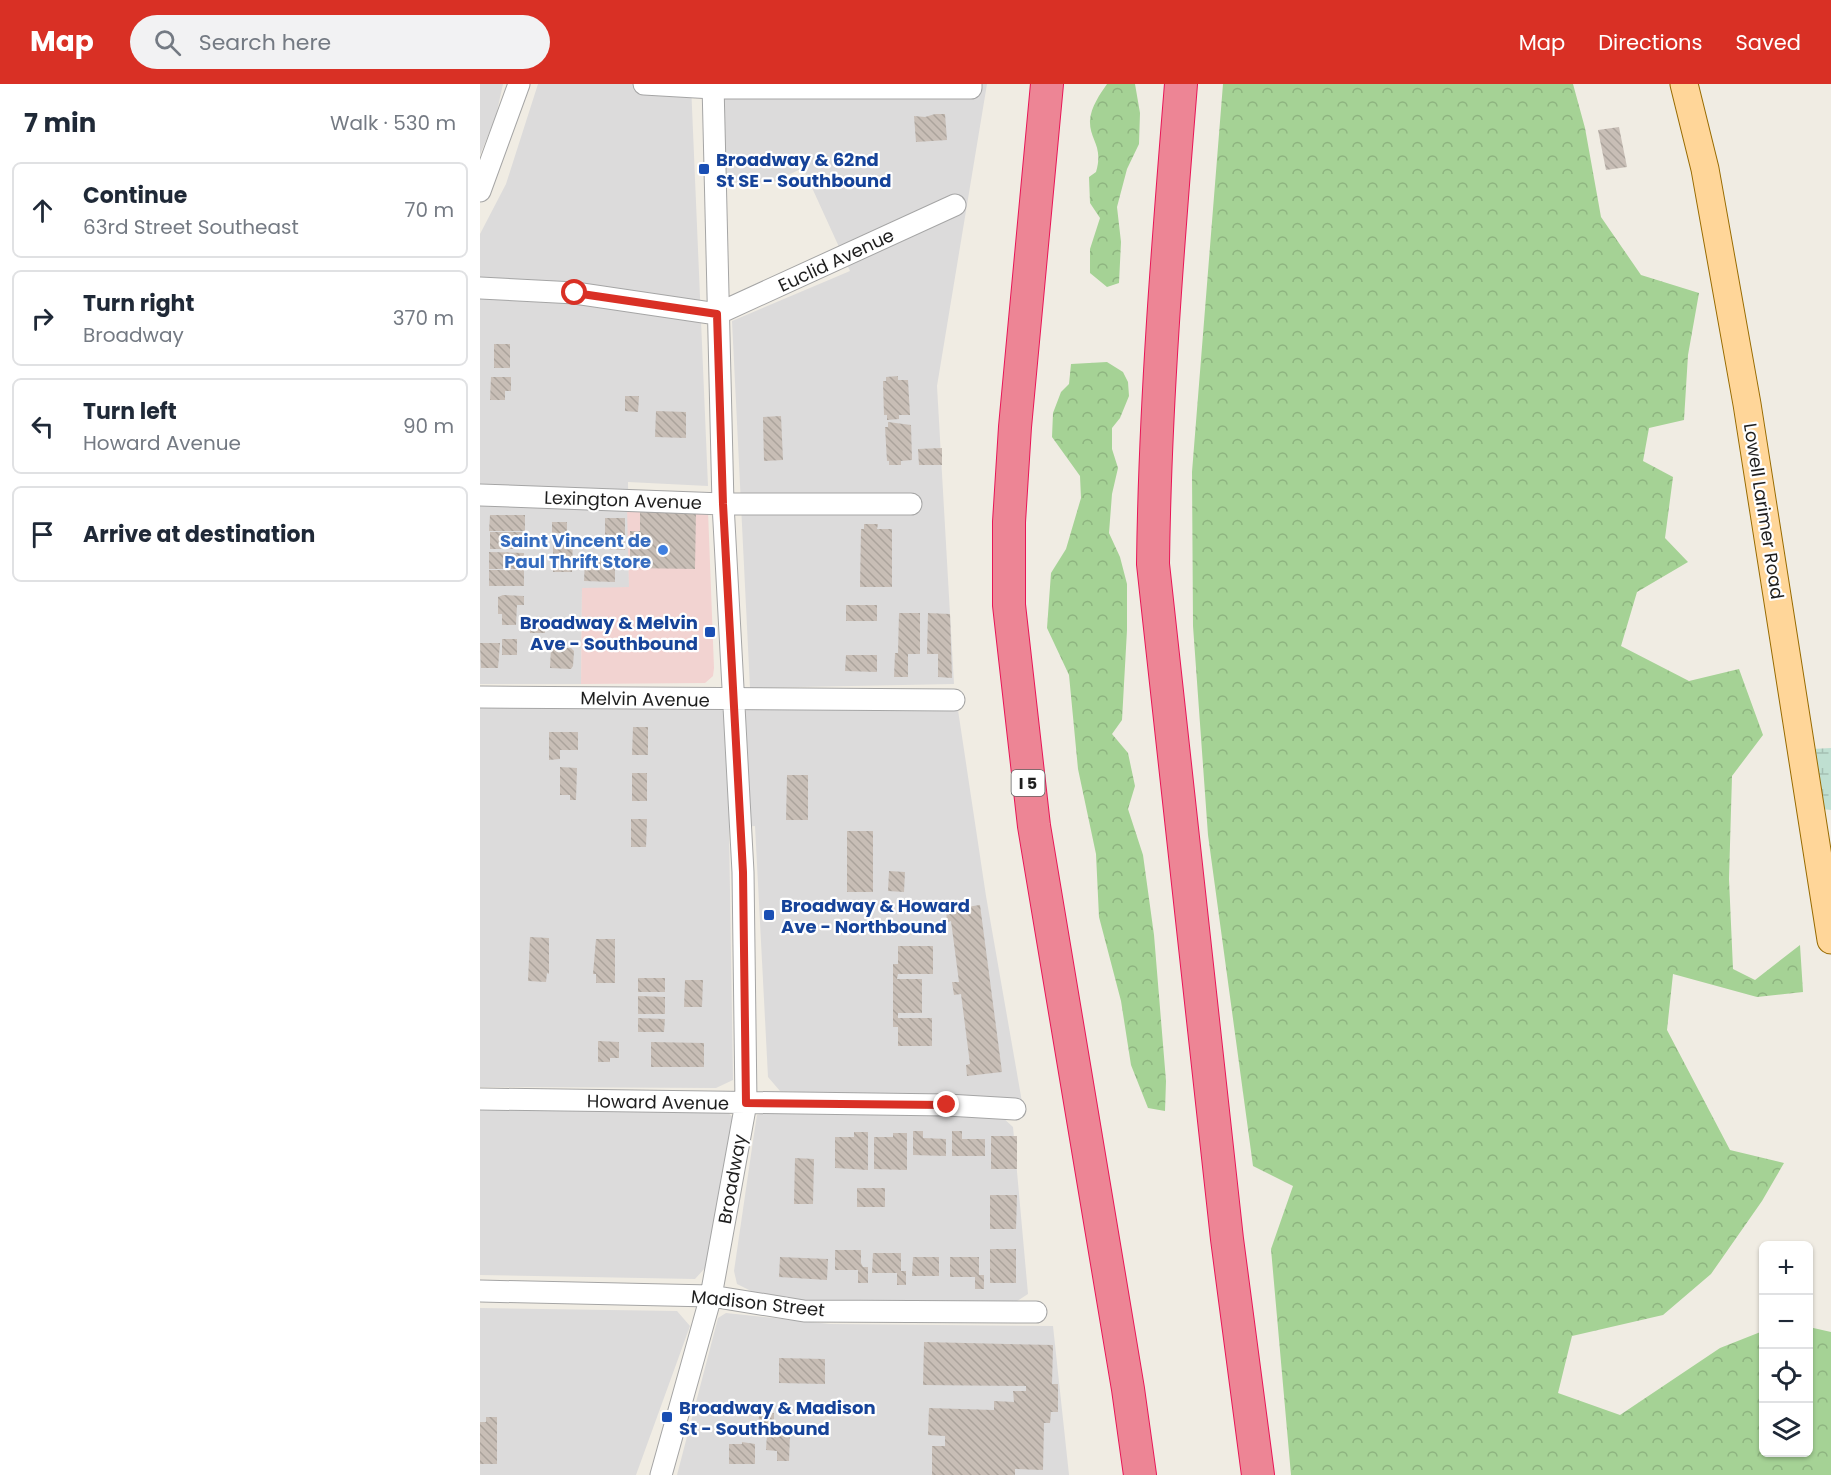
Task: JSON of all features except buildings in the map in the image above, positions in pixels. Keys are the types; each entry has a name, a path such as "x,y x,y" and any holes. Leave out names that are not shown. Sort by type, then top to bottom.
{"highway":[{"name":"I 5","path":"1047,84 1015,427 1009,522 1009,605 1034,826 1128,1389 1140,1475"},
{"path":"1181,84 1162,320 1155,454 1153,564 1227,1239 1258,1475"}],"main road":[{"name":"Lowell Larimer Road","path":"1684,84 1705,169 1746,397 1831,940"}],"street":[{"path":"480,191 519,84"},
{"path":"644,84 971,86"},
{"name":"Broadway","path":"661,1475 711,1296 746,1103 743,872 723,504 713,86"},
{"name":"Euclid Avenue","path":"717,314 955,205"},
{"path":"480,288 575,293 717,314"},
{"name":"Lexington Avenue","path":"480,495 723,504 911,504"},
{"name":"Melvin Avenue","path":"480,697 954,700"},
{"name":"Howard Avenue","path":"480,1099 947,1105 1015,1109"},
{"name":"Madison Street","path":"480,1291 711,1296 804,1311 1036,1312"}],"shaded area":[{"path":"480,84 503,84 496,116 480,155"},
{"path":"538,84 691,84 708,486 628,482 629,588 582,589 581,684 480,684 480,234 506,184"},
{"path":"723,84 987,84 937,386 954,684 750,688 732,321 850,271 803,168 773,182 726,183"},
{"path":"627,507 708,511 714,668 713,676 705,683 581,684 582,588 629,587"},
{"path":"480,705 958,710 986,896 1022,1102 780,1091 768,1077 755,826 729,828 733,1080 716,1088 480,1087"},
{"path":"480,1108 726,1111 734,1118 705,1268 695,1279 480,1275"},
{"path":"772,1111 999,1114 1013,1127 1028,1294 1011,1305 801,1300 759,1295 737,1284 734,1271 757,1115"},
{"path":"480,1308 677,1311 690,1326 636,1475 480,1475"},
{"path":"726,1313 830,1324 1053,1326 1069,1475 677,1475 718,1318"}],"green space":[{"path":"1107,84 1135,84 1140,113 1139,144 1127,169 1117,207 1121,242 1119,283 1107,287 1090,273 1090,249 1100,218 1090,203 1089,177 1096,172 1098,163 1090,120 1096,101"},
{"path":"1223,84 1573,84 1585,128 1601,217 1641,275 1699,293 1688,355 1684,420 1649,428 1643,461 1673,477 1665,538 1688,562 1637,592 1621,646 1689,681 1739,669 1763,735 1732,776 1729,879 1733,969 1755,980 1800,945 1803,992 1757,997 1673,974 1667,1030 1730,1150 1784,1163 1762,1201 1711,1274 1663,1315 1572,1336 1558,1393 1620,1415 1720,1348 1759,1333 1759,1457 1813,1457 1813,1328 1831,1332 1831,1475 1291,1475 1271,1249 1293,1186 1253,1166 1208,835 1193,626 1192,472"},
{"path":"1107,362 1123,372 1128,382 1129,396 1120,418 1112,428 1112,449 1118,468 1112,494 1109,533 1120,557 1127,584 1127,630 1122,720 1112,734 1128,753 1135,786 1128,809 1143,855 1154,935 1166,1081 1165,1111 1148,1108 1131,1065 1121,1001 1099,917 1096,854 1078,769 1069,675 1047,628 1051,573 1066,549 1081,498 1080,476 1052,437 1053,413 1061,392 1069,384 1071,364"},
{"path":"1831,748 1831,810 1822,809 1812,749"}],"place":[{"name":"Broadway & 62nd St SE - Southbound","path":"704,169"},
{"name":"Saint Vincent de Paul Thrift Store","path":"663,550"},
{"name":"Broadway & Melvin Ave - Southbound","path":"710,632"},
{"name":"Broadway & Howard Ave - Northbound","path":"769,915"},
{"name":"Broadway & Madison St - Southbound","path":"667,1417"}],"route":[{"path":"575,293 717,314 723,504 743,872 746,1103 947,1105"}]}
